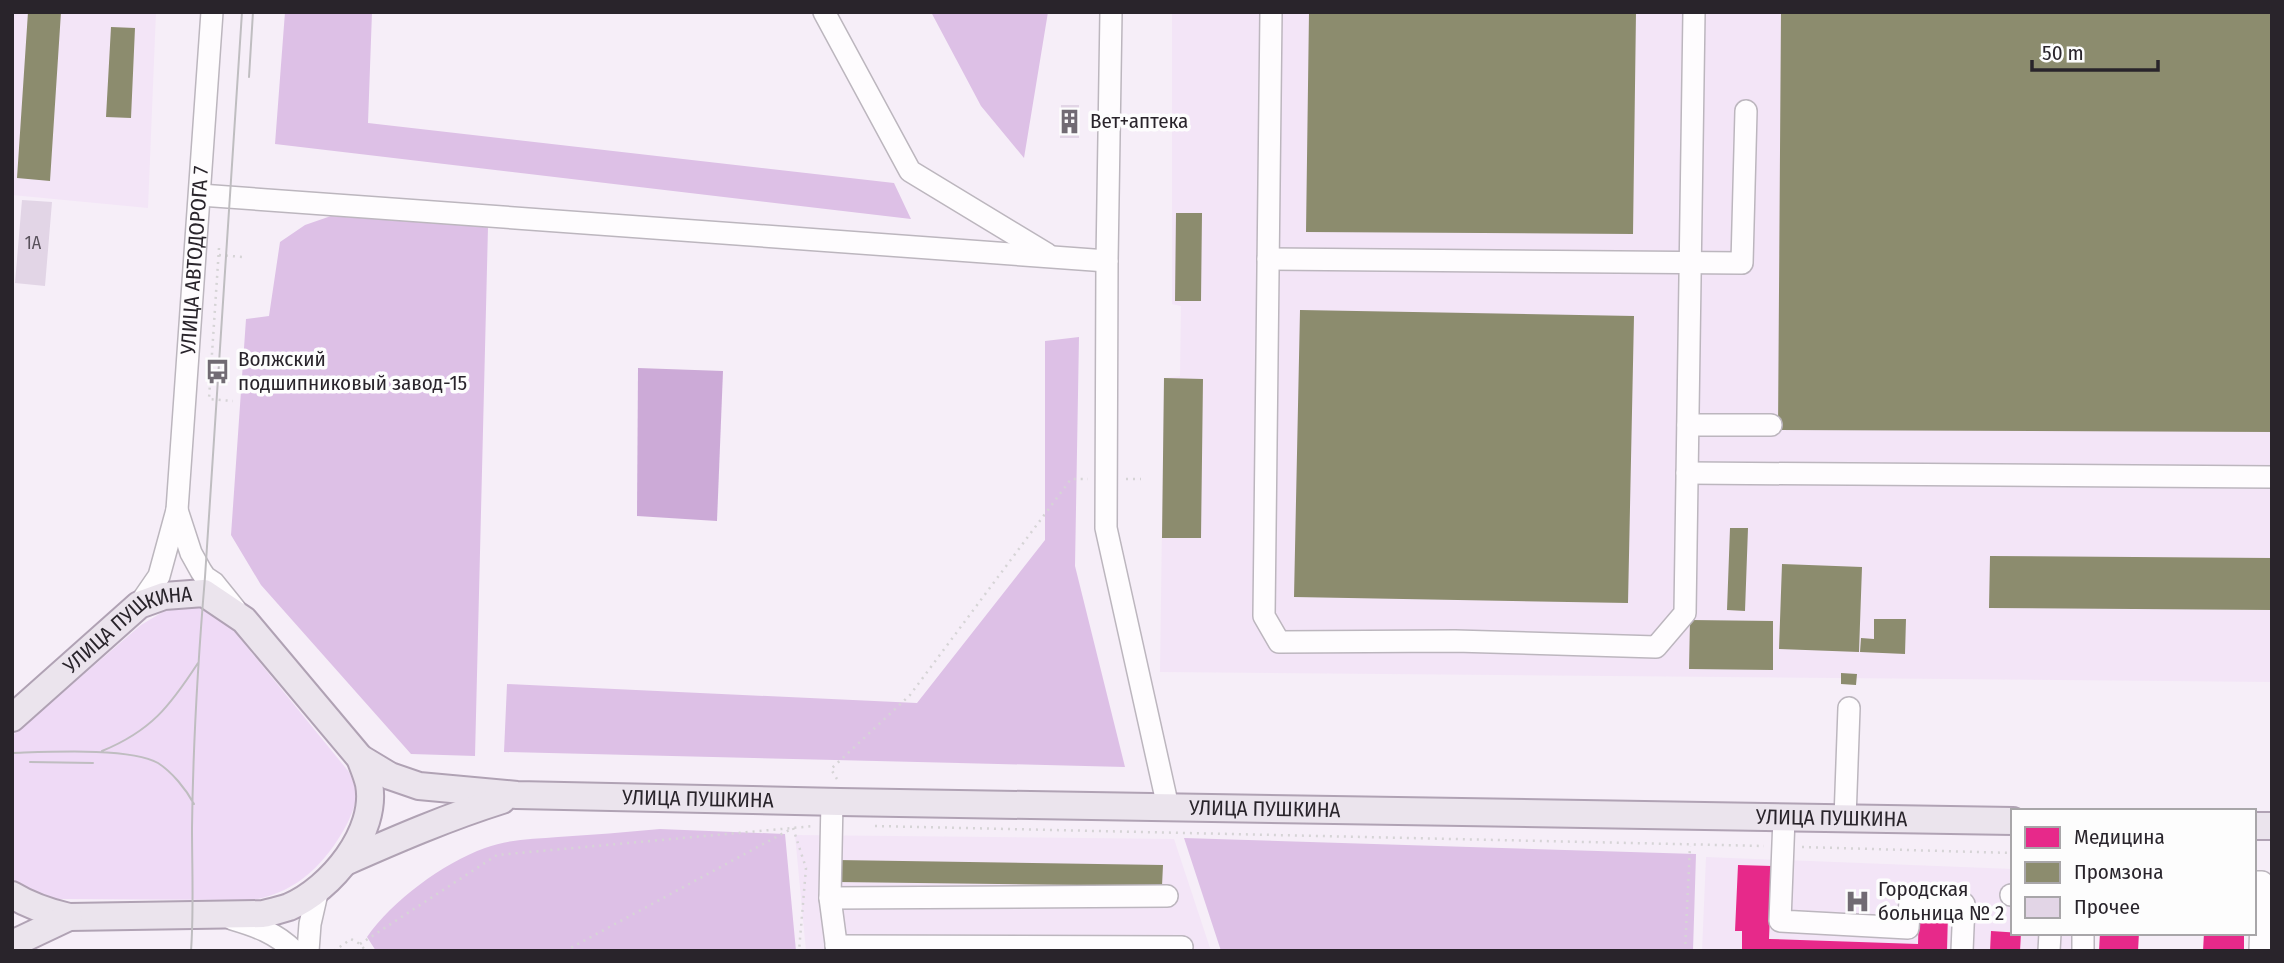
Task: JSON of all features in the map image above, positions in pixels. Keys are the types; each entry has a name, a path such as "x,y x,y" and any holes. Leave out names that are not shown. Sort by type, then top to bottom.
{"main road":[{"name":"УЛИЦА ПУШКИНА","path":"12,718 139,606 164,596 204,593 244,620 360,758 390,776 419,786 517,795 835,810 1168,807 2011,821"},
{"name":"УЛИЦА ПУШКИНА","path":"12,895 47,912 69,917 263,914 290,906 318,889 345,862 359,840 367,815 369,785 360,758"},
{"name":"УЛИЦА ПУШКИНА","path":"345,862 460,813 517,795"},
{"path":"12,944 69,917"}],"street":[{"name":"УЛИЦА АВТОДОРОГА 7","path":"139,606 159,576 177,510 212,12"},
{"path":"824,12 910,171 1051,256"},
{"path":"1111,12 1106,528 1168,807"},
{"path":"1271,12 1265,616 1279,642 1455,641 1656,647 1685,613 1695,12"},
{"path":"1268,259 1742,263 1745,111"},
{"path":"200,195 1107,261"},
{"path":"1688,425 1771,425"},
{"path":"1687,473 2272,477"},
{"name":"УЛИЦА АВТОДОРОГА 7","path":"177,510 191,553 201,571 244,620"},
{"path":"1845,819 1849,708"},
{"path":"835,810 830,898 836,948 1182,947"},
{"path":"1784,818 1780,921 1908,928 1910,901 1964,904 1962,951"},
{"path":"2256,882 2262,882 2260,951"},
{"path":"308,951 310,924 318,889"},
{"path":"830,898 1167,896"},
{"path":"220,916 260,928 283,940 293,951"}],"path":[{"path":"219,248 209,399 233,401"},
{"path":"219,255 243,257"},
{"path":"565,951 793,828 835,810 839,784 831,769 910,695 1072,479 1141,479"},
{"path":"868,826 2011,853"},
{"path":"360,944 497,855 793,828"},
{"path":"793,828 806,868 799,951"},
{"path":"1685,951 1690,844"},
{"path":"334,951 351,939 366,951"}],"shaded area":[{"path":"12,12 156,12 148,208 12,195"},
{"path":"285,12 372,12 368,123 894,183 911,219 275,144"},
{"path":"931,12 1048,12 1024,158 981,106"},
{"path":"1172,12 2272,12 2272,682 1160,672 1164,378 1180,376 1181,306 1172,304"},
{"path":"331,216 488,227 475,756 411,754 261,585 231,535 246,319 269,316 280,242 305,225"},
{"path":"1079,337 1075,566 1125,767 504,752 507,684 917,703 1045,540 1045,341"},
{"path":"638,368 723,371 717,521 637,516"},
{"path":"205,608 225,620 349,772 356,793 355,802 339,838 320,863 297,883 253,900 58,899 23,886 12,878 12,736 141,625 166,610"},
{"path":"660,829 785,834 796,951 376,951 367,937 404,897 452,863 485,848 521,840"},
{"path":"795,835 1174,839 1211,951 806,951"},
{"path":"1184,838 1696,854 1693,951 1221,951"},
{"name":"Городская больница № 2","path":"1706,857 2011,869 2011,935 2075,935 2074,951 1702,951"}],"building: Медицина":[{"path":"1738,865 1772,866 1769,939 1918,944 1919,912 1948,913 1947,951 1742,951 1742,931 1735,931"},
{"path":"1991,931 2021,935 2020,951 1990,951"},
{"path":"2100,935 2139,935 2138,951 2099,951"},
{"path":"2204,935 2244,935 2244,951 2203,951"}],"building: Промзона":[{"path":"28,12 61,12 50,181 17,178"},
{"path":"1309,12 1636,12 1633,234 1306,232"},
{"path":"1781,12 2272,12 2272,432 1778,430"},
{"path":"111,27 135,28 131,118 106,117"},
{"path":"1176,213 1202,213 1201,301 1175,301"},
{"path":"1300,310 1634,316 1628,603 1294,597"},
{"path":"1164,378 1203,379 1201,538 1162,538"},
{"path":"1730,528 1748,528 1745,611 1727,610"},
{"path":"1990,556 2272,558 2272,610 1989,608"},
{"path":"1782,564 1862,567 1859,652 1779,649"},
{"path":"1874,619 1906,619 1905,654 1860,652 1861,638 1874,639"},
{"path":"1690,620 1773,621 1773,670 1689,669"},
{"path":"1841,673 1857,674 1856,685 1841,684"},
{"path":"837,860 1163,865 1162,886 837,882"}],"building: Прочее":[{"name":"Вет+аптека","path":"1061,105 1079,105 1079,138 1060,138"},
{"path":"22,200 52,202 45,286 15,283"}],"tram line":[{"path":"191,951 196,702 242,12"},
{"path":"249,77 253,12"},
{"path":"102,751 134,735 158,716 198,663"},
{"path":"12,753 87,752 145,758 168,771 194,804"},
{"path":"30,762 93,763"}],"place":[{"name":"Вет+аптека","path":"1070,121"},
{"name":"Волжский подшипниковый завод-15","path":"218,371"},
{"name":"Городская больница № 2","path":"1858,901"}]}
